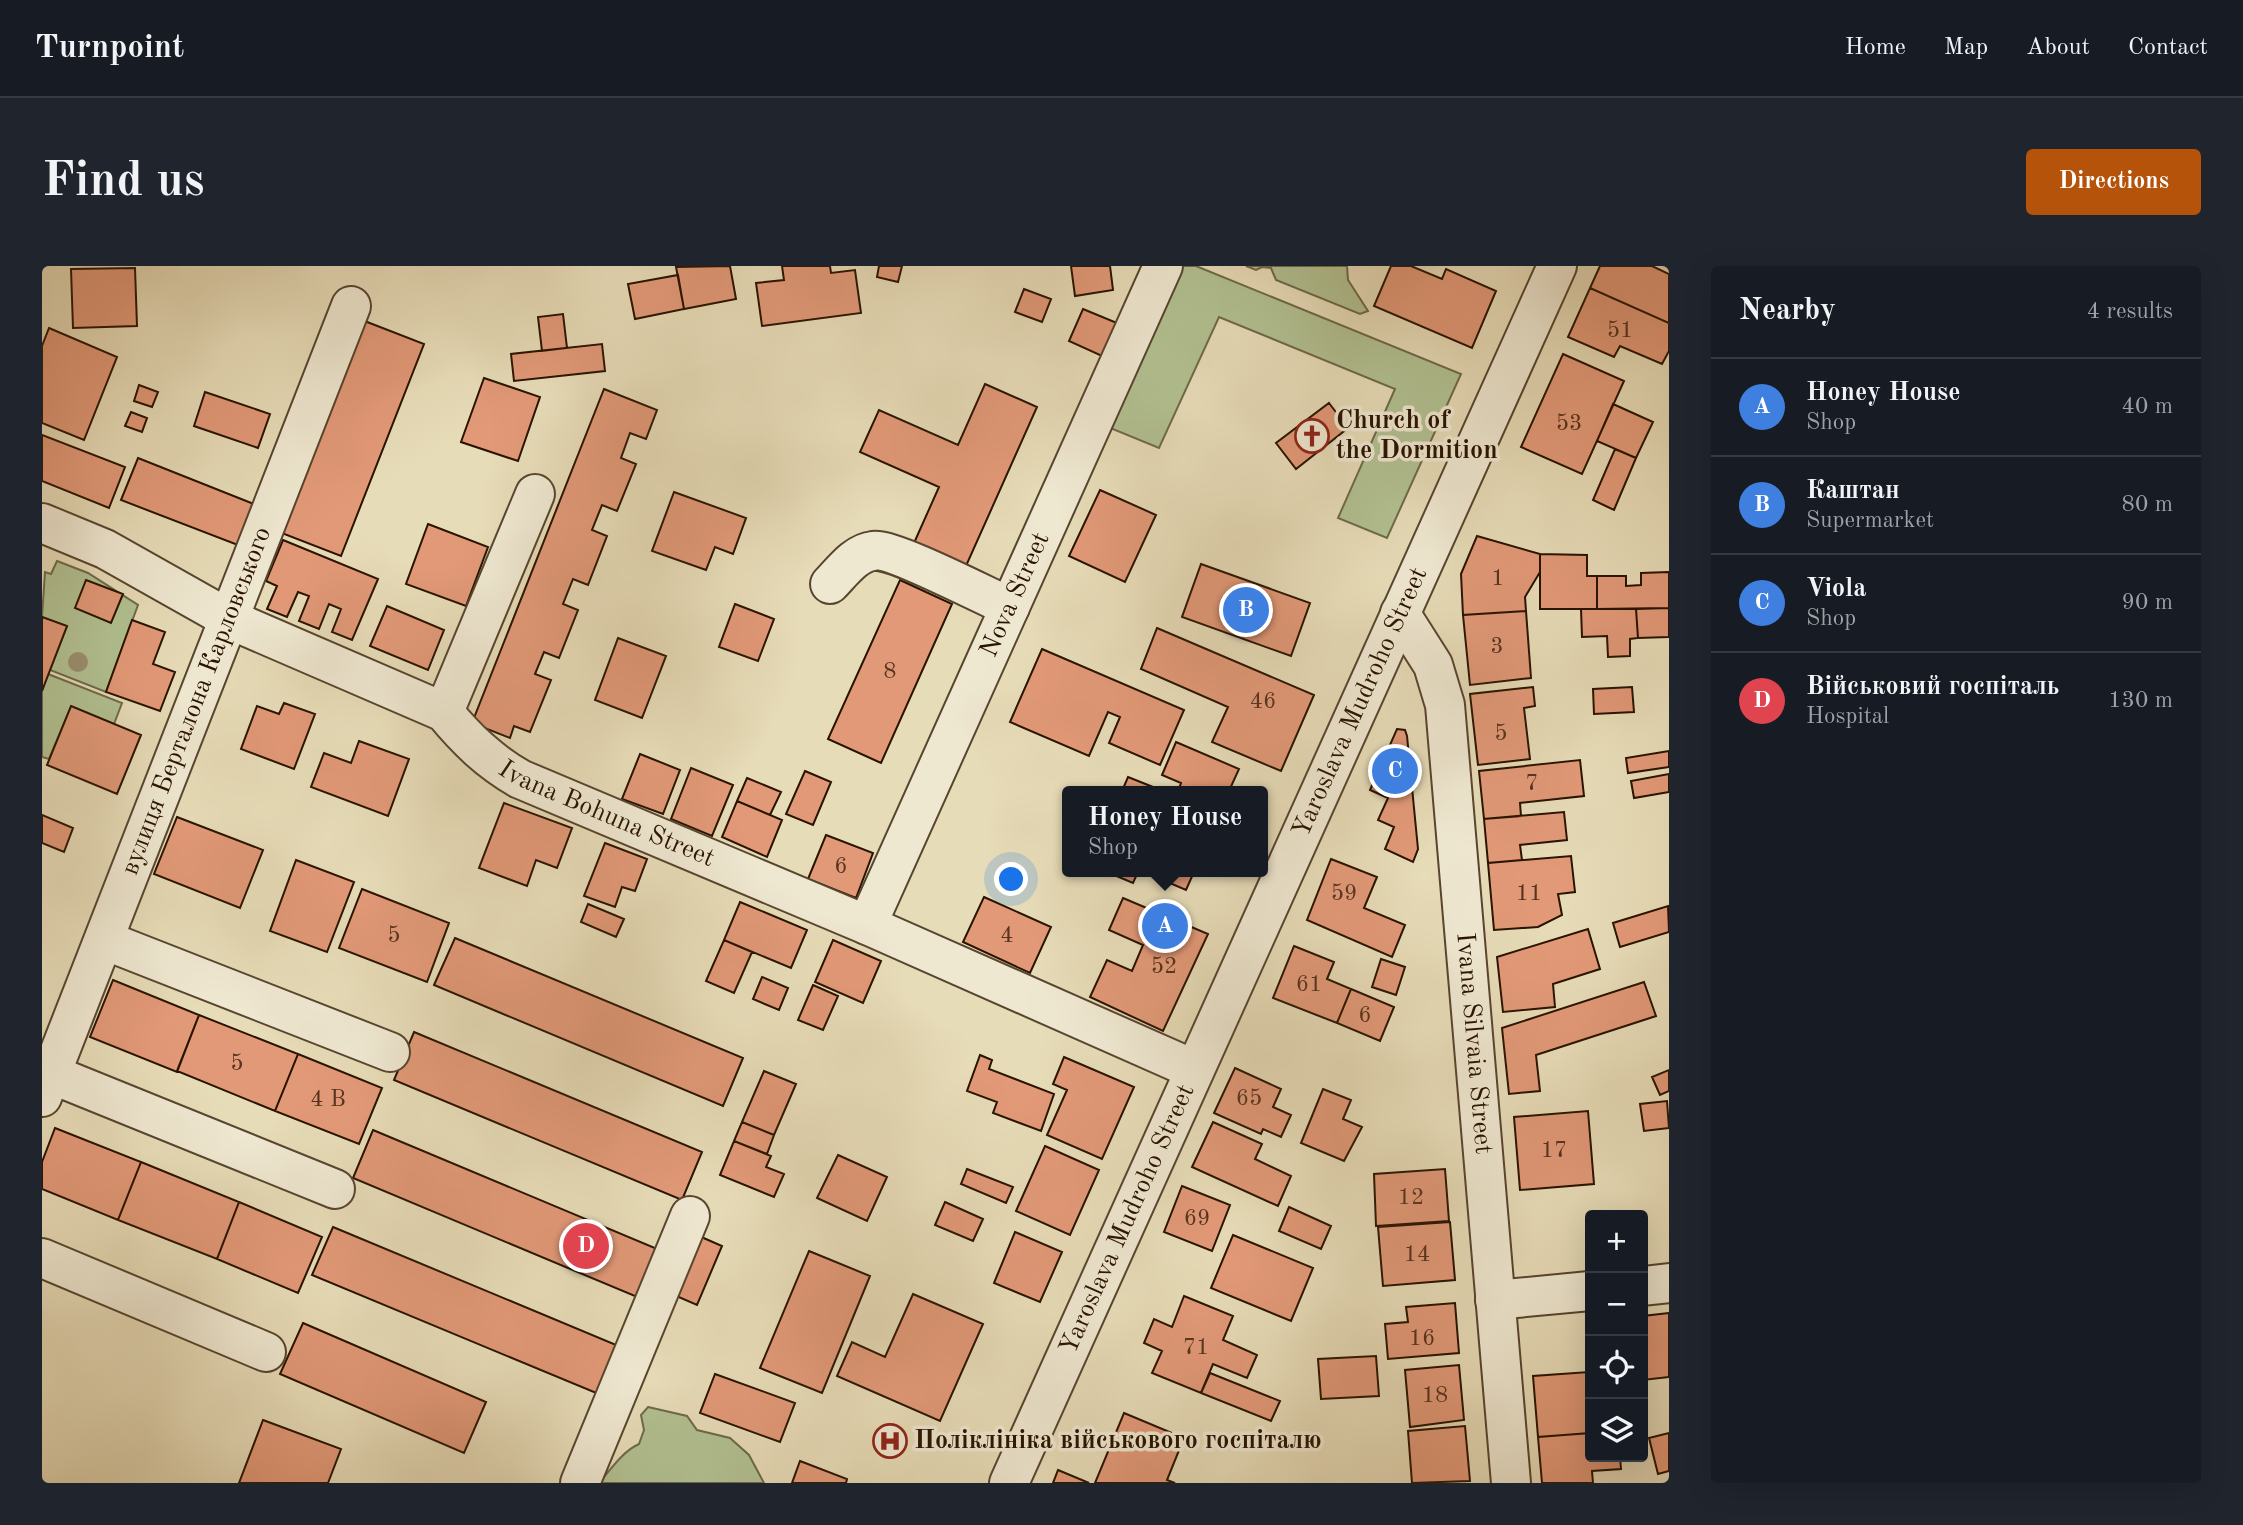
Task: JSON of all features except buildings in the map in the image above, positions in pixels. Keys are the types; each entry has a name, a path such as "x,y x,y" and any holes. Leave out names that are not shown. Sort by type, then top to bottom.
{"street":[{"name":"Nova Street","path":"867,925 1163,266"},
{"name":"Yaroslava Mudroho Street","path":"1009,1483 1193,1069 1557,266"},
{"name":"вулиця Берталона Карловського","path":"47,1086 231,620 351,306"},
{"path":"444,712 535,494"},
{"name":"Ivana Bohuna Street","path":"42,523 105,549 231,620 444,712 468,741 494,764 520,779 867,925 1193,1069"},
{"path":"830,584 858,557 874,550 896,556 1010,607"},
{"name":"Ivana Silvaia Street","path":"1400,613 1433,665 1445,705 1511,1483"},
{"path":"104,940 390,1052"},
{"path":"47,1086 335,1189"},
{"path":"580,1483 690,1216"},
{"path":"42,1258 266,1352"},
{"path":"1648,1285 1669,1283"},
{"path":"1495,1300 1585,1291"}],"green space":[{"path":"1169,266 1196,266 1461,374 1387,538 1338,518 1395,389 1219,317 1159,448 1098,423"},
{"path":"1246,266 1347,266 1348,280 1368,311 1360,314 1276,280 1271,268 1262,267 1256,270"},
{"path":"57,561 88,573 138,605 106,692 50,670 67,626 42,617 45,572 51,574"},
{"path":"48,674 122,703 114,724 71,707 49,759 42,757 42,691"},
{"path":"648,1407 687,1416 697,1430 730,1438 749,1455 764,1483 599,1483 622,1456 639,1444 644,1430 641,1415"}],"place":[{"name":"Church of the Dormition","path":"1312,436"},
{"name":"Каштан","path":"1246,610"},
{"name":"Viola","path":"1395,771"},
{"name":"Honey House","path":"1165,926"},
{"name":"Військовий госпіталь","path":"586,1246"},
{"name":"Поліклініка військового госпіталю","path":"890,1441"}]}
